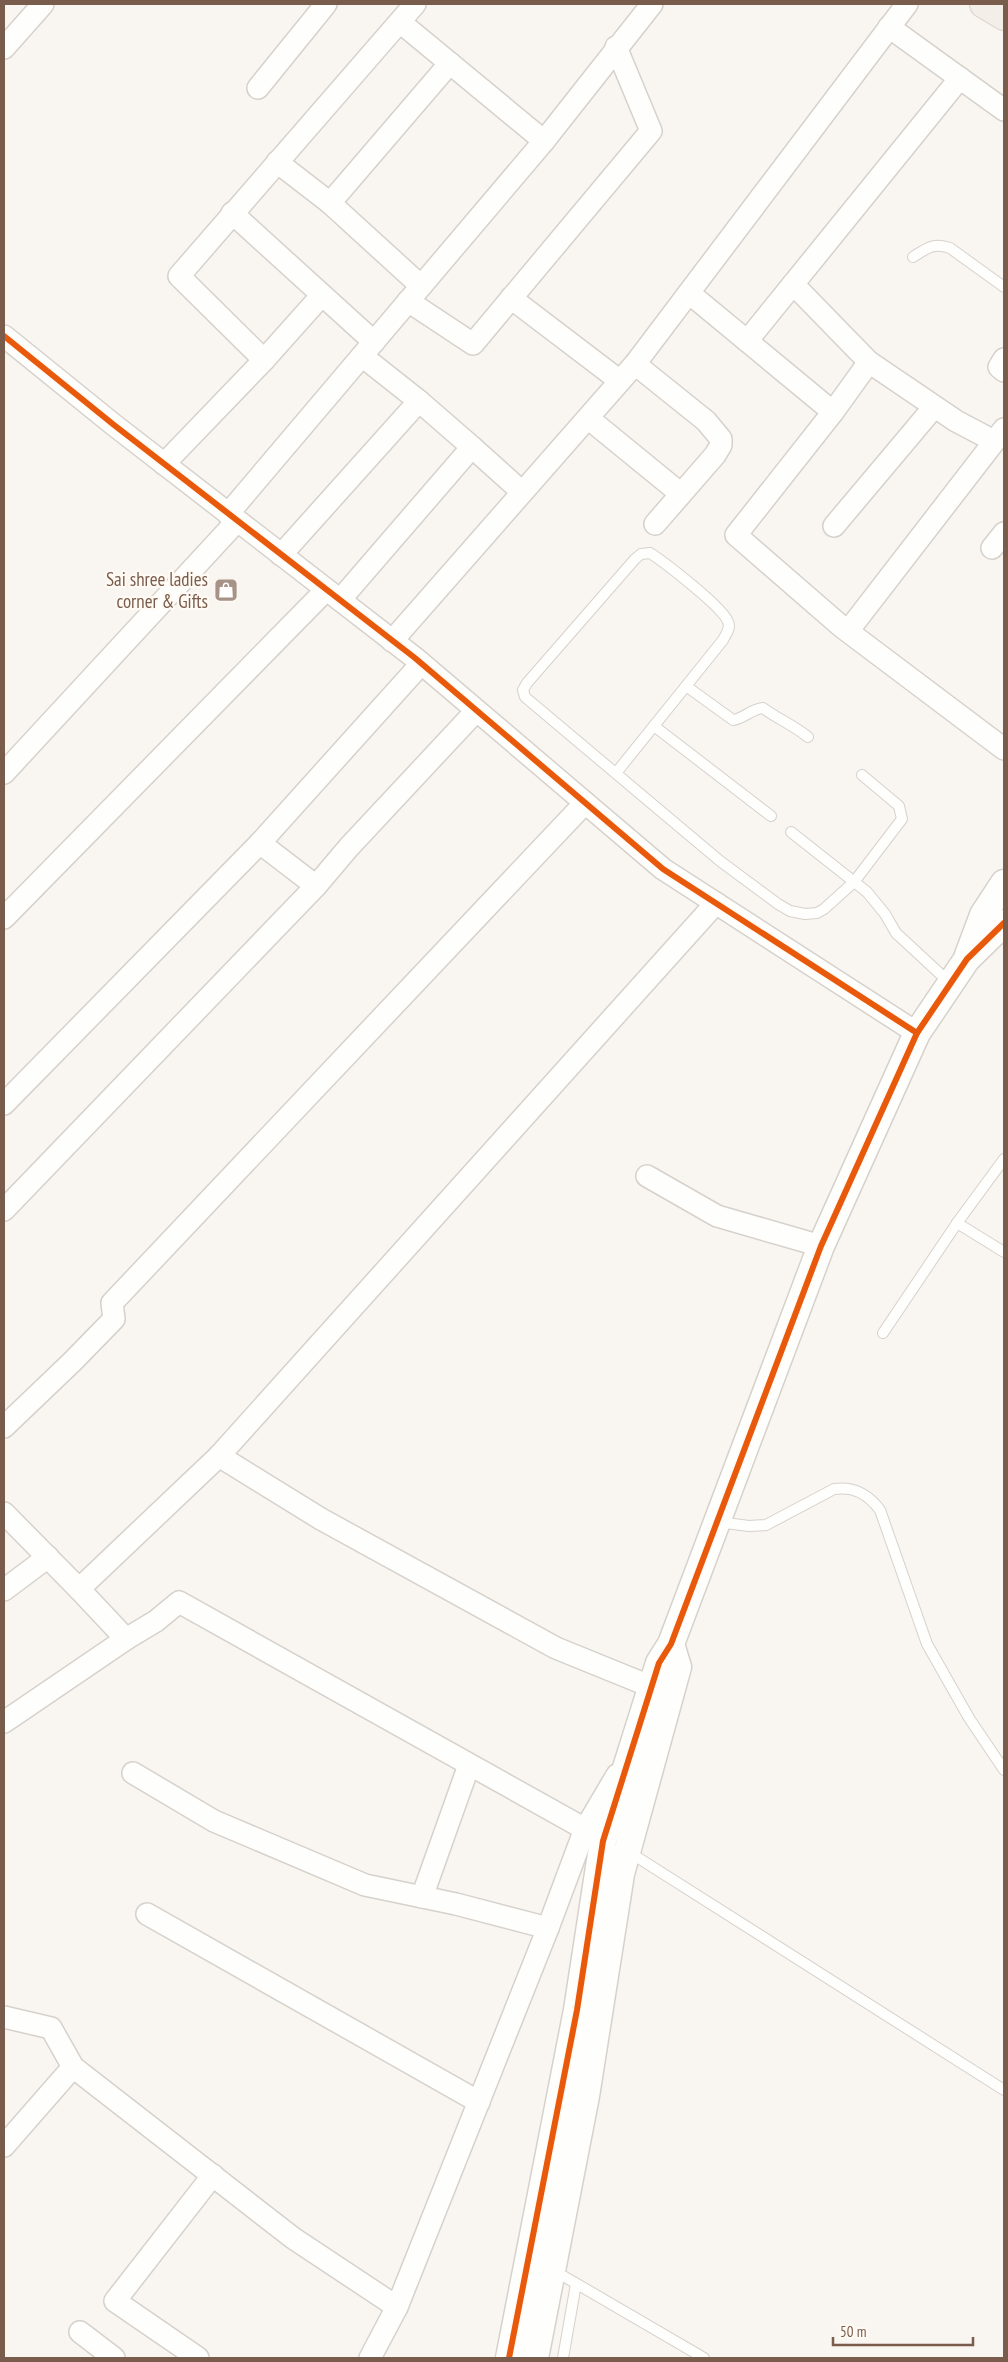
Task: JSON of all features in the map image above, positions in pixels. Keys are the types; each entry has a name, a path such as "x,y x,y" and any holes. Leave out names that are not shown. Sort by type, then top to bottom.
{"main road":[{"path":"984,4 1004,16"}],"street":[{"path":"4,48 43,4"},
{"path":"258,88 326,4"},
{"path":"264,360 179,276 415,4"},
{"path":"4,773 233,517 368,349 544,141 616,47 652,4"},
{"path":"392,641 635,364 907,4"},
{"path":"400,22 544,141"},
{"path":"889,27 1004,110"},
{"path":"277,162 330,203 415,294 473,344 651,130 616,47"},
{"path":"330,203 450,63"},
{"path":"747,341 960,78"},
{"path":"232,213 322,295 368,349 419,402 522,492"},
{"path":"793,284 869,362 956,421 999,435 848,631"},
{"path":"689,293 833,412"},
{"path":"164,464 264,360 322,295"},
{"path":"511,298 620,381"},
{"path":"4,336 164,464 421,664 663,869 917,1033"},
{"path":"1004,359 999,367 1004,371"},
{"path":"869,362 833,412 736,535 848,631 1004,749"},
{"path":"635,364 706,421 721,439 721,445 715,455 655,524"},
{"path":"282,555 419,402"},
{"path":"834,526 934,407"},
{"path":"588,418 682,494"},
{"path":"4,918 333,595 472,447"},
{"path":"4,1104 260,843 421,664"},
{"path":"4,1210 316,886 349,847 476,710"},
{"path":"4,1428 114,1319 112,1303 586,803"},
{"path":"260,843 316,886"},
{"path":"967,958 982,915 1004,883"},
{"path":"79,1589 219,1456 716,903"},
{"path":"509,2358 577,2010 603,1841 659,1664 672,1644 821,1246 917,1033 967,958 1004,923"},
{"path":"647,1176 717,1216 821,1246"},
{"path":"219,1456 321,1519 556,1648 652,1687"},
{"path":"4,1513 126,1639"},
{"path":"4,1590 48,1557"},
{"path":"4,1722 126,1639 156,1621 179,1602 585,1829"},
{"path":"534,2358 580,2129 626,1850 678,1667 672,1644"},
{"path":"370,2358 397,2307 548,1928 585,1829 630,1752"},
{"path":"422,1897 469,1765"},
{"path":"133,1773 214,1821 365,1885 548,1928"},
{"path":"147,1914 479,2102"},
{"path":"4,2018 51,2028 73,2067 293,2238 397,2307"},
{"path":"4,2146 73,2067"},
{"path":"555,2123 580,2129"},
{"path":"198,2358 115,2301 212,2175"},
{"path":"80,2332 114,2358"}],"lane":[{"path":"913,257 932,245 941,244 950,248 1004,287"},
{"path":"616,773 723,640 729,629 729,622 716,606 650,553 641,554 615,581 527,683 523,690 525,698 532,706 616,773 720,861 790,911 805,914 817,913 854,882 902,819 899,806 862,775"},
{"path":"686,686 733,720 740,719 753,709 763,708 808,737"},
{"path":"654,726 771,816"},
{"path":"791,832 874,900 896,933 950,983"},
{"path":"883,1333 957,1223 1004,1159"},
{"path":"957,1223 1004,1252"},
{"path":"717,1522 749,1526 766,1525 834,1489 847,1487 872,1500 880,1510 927,1644 969,1718 1004,1770"},
{"path":"626,1850 1004,2090"},
{"path":"551,2272 576,2284 704,2358"},
{"path":"563,2358 576,2284"}],"cycle path":[{"path":"4,336 114,425 415,658 663,869 917,1033"},
{"path":"509,2358 577,2010 603,1841 659,1663 671,1644 821,1246 917,1033 967,959 1004,923"}],"place":[{"name":"Sai shree ladies corner & Gifts","path":"226,590"}]}
